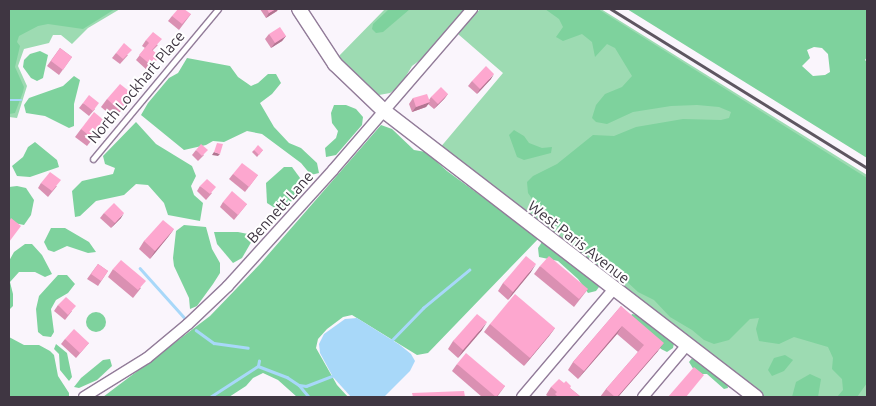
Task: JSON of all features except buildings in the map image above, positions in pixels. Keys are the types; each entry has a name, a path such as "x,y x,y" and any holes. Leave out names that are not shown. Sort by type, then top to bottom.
{"main road":[{"name":"West Paris Avenue","path":"299,9 335,64 384,111 756,397"}],"street":[{"name":"Bennett Lane","path":"84,397 147,358 206,307 243,270 472,9"},
{"path":"522,397 614,289"},
{"path":"643,397 687,345"}],"lane":[{"name":"North Lockhart Place","path":"93,159 218,9"}],"green space":[{"path":"9,9 120,9 88,28 72,44 61,35 53,35 49,43 24,49 18,66 27,86 17,118 9,117"},
{"path":"9,9 115,9 83,29 48,24 38,26 19,36 17,42 20,46 15,67 24,87 15,113 9,114"},
{"path":"385,9 465,9 423,58 412,66 400,86 390,93 379,95 372,92 337,58"},
{"path":"389,9 410,9 383,32 376,33 372,29 373,24"},
{"path":"480,9 601,9 867,175 867,397 763,397 439,149 503,73 458,34"},
{"path":"545,9 598,9 867,178 867,383 857,397 837,397 843,390 842,379 832,369 833,358 828,347 794,337 779,344 759,341 756,329 759,318 750,319 729,340 714,344 704,340 692,330 670,317 654,300 638,292 608,264 593,256 582,242 572,240 540,210 528,193 527,182 533,176 557,164 593,135 614,136 636,127 683,119 721,120 729,118 731,112 719,107 697,105 671,106 633,112 607,124 596,122 592,118 596,105 605,94 622,87 632,76 615,48 607,44 595,57 592,42 582,34 563,41 556,37 563,27 559,19"},
{"path":"627,9 867,9 867,57 865,60 867,62 867,158","holes":["814,47 822,48 828,54 830,72 825,75 813,76 802,66 810,58 807,50"]},
{"path":"40,51 48,55 43,78 37,81 31,78 23,67 24,60 30,54"},
{"path":"187,58 230,66 238,77 251,86 258,83 268,74 276,74 281,83 272,94 260,103 274,127 289,143 301,148 317,163 319,173 311,175 301,163 262,134 247,131 224,142 213,141 206,145 184,150 141,115 148,103 169,78 178,73"},
{"path":"74,76 80,80 74,104 74,126 69,128 45,116 26,113 24,105 29,98 63,86"},
{"path":"334,105 346,105 356,109 363,117 362,125 336,155 326,157 325,148 336,138 338,131 332,123 331,113"},
{"path":"136,122 156,144 192,166 196,176 191,186 194,195 203,203 200,221 168,215 164,203 148,185 136,184 124,195 96,201 80,216 75,217 72,191 82,181 113,174 115,168 105,164 103,156"},
{"path":"381,125 392,129 414,150 426,152 447,171 539,238 428,353 417,355 352,315 343,317 327,329 318,339 316,348 337,385 348,397 297,397 278,380 263,373 253,378 246,386 229,397 103,397 210,316 260,264"},
{"path":"514,130 524,136 529,143 542,148 552,147 551,153 524,160 517,157 509,135"},
{"path":"35,142 57,160 59,167 30,177 17,176 12,166 23,157 28,147"},
{"path":"284,167 292,167 303,182 298,193 286,208 278,210 267,203 266,183"},
{"path":"9,187 26,188 34,200 31,215 24,225 9,222"},
{"path":"184,225 206,227 212,249 220,263 220,273 213,284 197,306 190,309 189,298 174,266 173,258 176,231"},
{"path":"51,228 65,228 89,242 96,252 88,253 67,246 54,252 48,250 44,242"},
{"path":"214,232 238,232 248,234 253,239 242,258 233,263 217,244"},
{"path":"542,242 548,244 597,283 599,287 596,291 588,293 578,279 558,261 539,257 538,248"},
{"path":"25,244 32,244 42,255 52,274 45,277 35,272 19,272 10,282 13,306 9,310 9,261 14,252"},
{"path":"58,275 67,275 75,284 68,293 56,300 51,309 54,332 51,337 43,336 38,332 36,309 39,296"},
{"path":"96,312 103,315 106,322 103,329 96,332 89,329 86,322 89,315"},
{"path":"632,314 642,316 657,331 662,332 674,343 673,348 667,352 661,349 630,317"},
{"path":"9,337 24,345 39,345 54,355 58,376 69,393 69,397 9,397"},
{"path":"56,344 67,353 72,377 69,381 60,370 59,354 54,349"},
{"path":"785,355 793,360 784,371 772,376 768,370 774,358"},
{"path":"693,357 727,382 728,388 724,389 707,374 699,374 694,370 689,362"},
{"path":"110,359 112,366 97,380 79,388 74,387 81,378 103,360"},
{"path":"810,374 821,379 818,397 792,397 796,382"}],"water":[{"path":"357,318 400,345 411,354 415,361 410,371 384,397 351,397 333,377 320,353 319,344 324,334 345,319"}],"waterway":[{"path":"9,100 21,100"},
{"path":"140,268 184,317"},
{"path":"389,343 423,308 469,270"},
{"path":"196,330 214,343 248,348"},
{"path":"210,397 258,366 259,361"},
{"path":"258,366 287,377 299,385 306,386 335,375"},
{"path":"299,385 309,397"}],"railway":[{"path":"611,9 867,168"}]}
